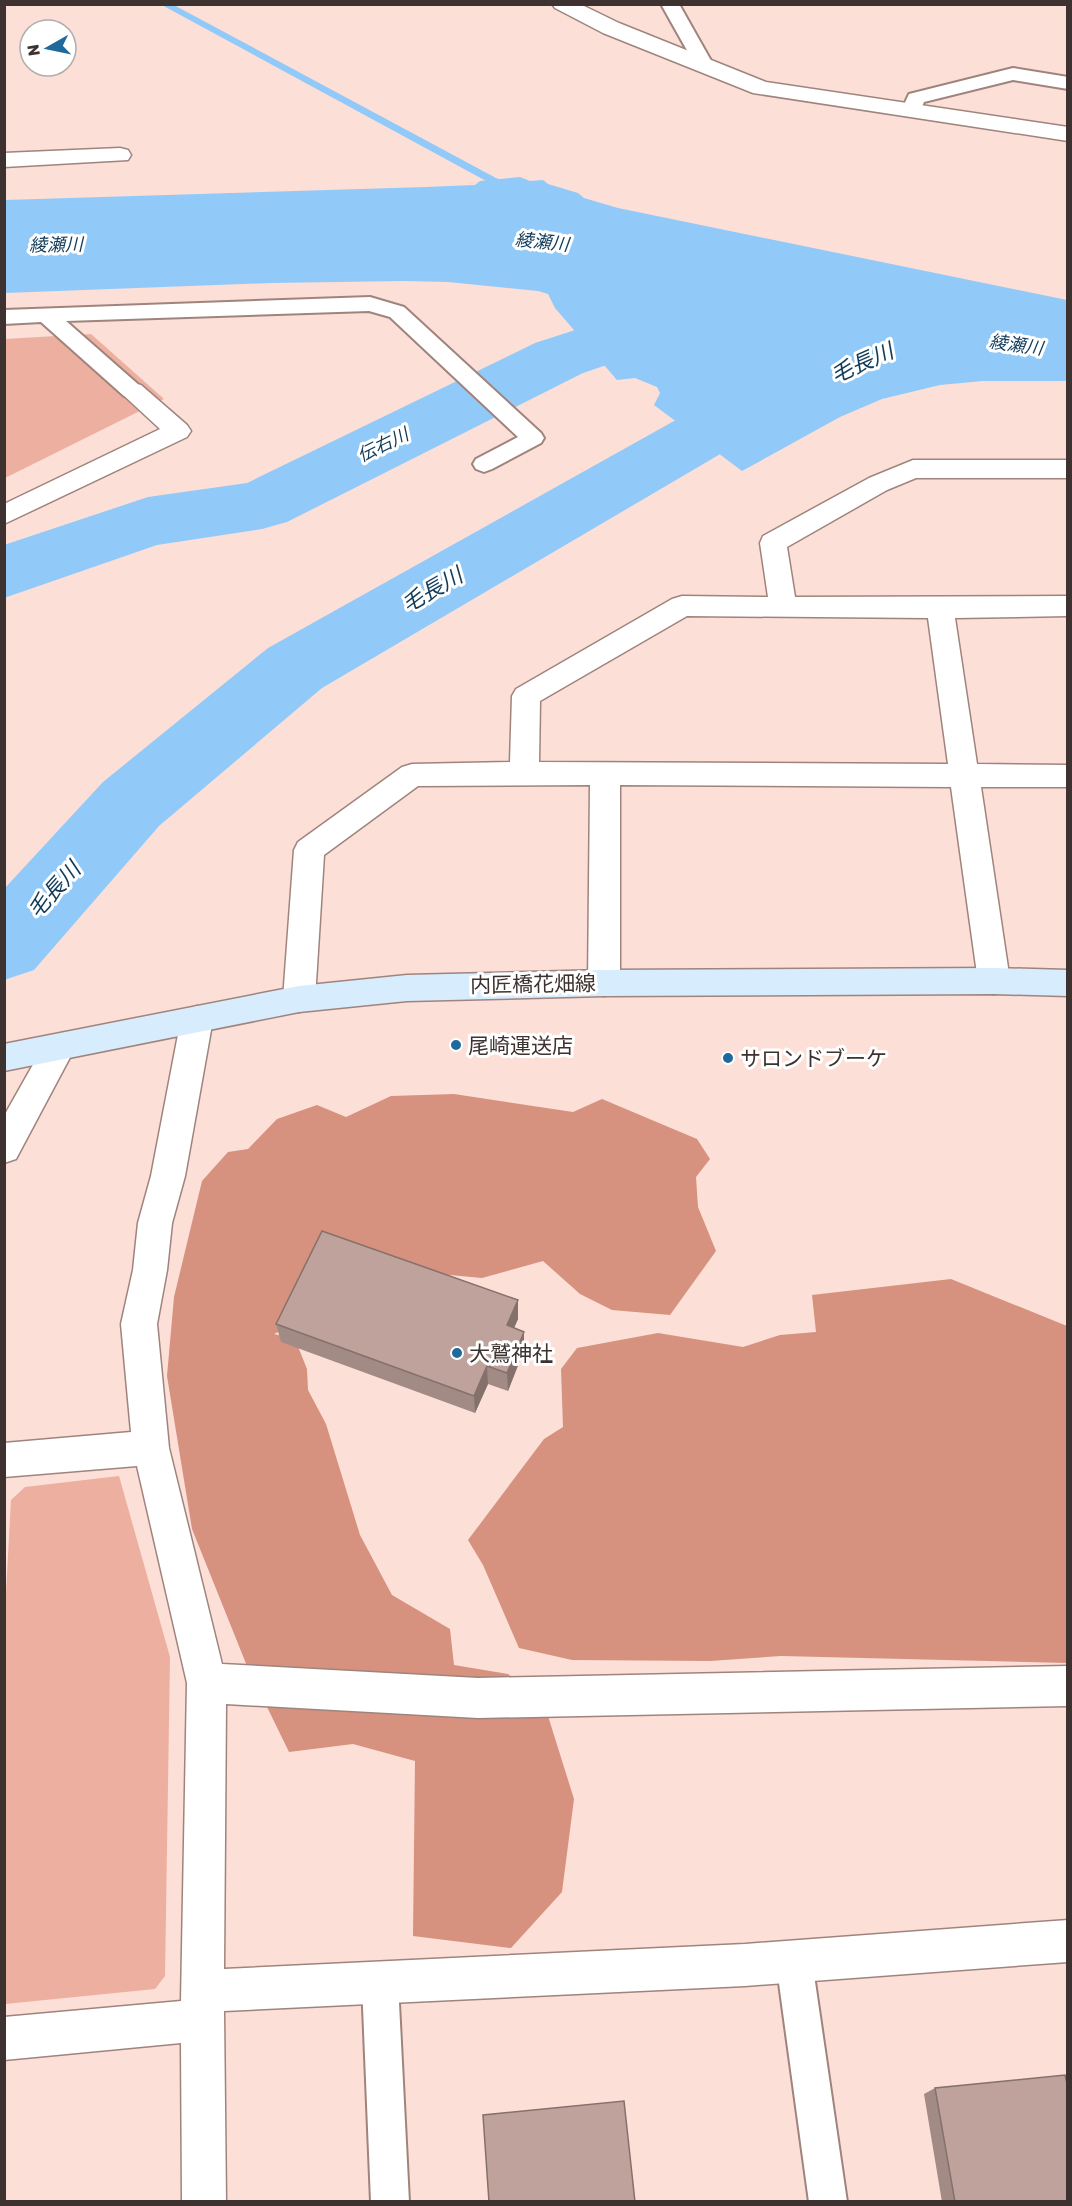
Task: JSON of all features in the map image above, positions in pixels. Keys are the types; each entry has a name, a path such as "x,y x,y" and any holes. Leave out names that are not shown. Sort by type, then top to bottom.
{"main road":[{"name":"内匠橋花畑線","path":"15,1056 299,999 418,987 604,983 994,981 1068,983"}],"street":[{"path":"562,4 611,28 761,88 1068,134"},
{"path":"4,160 120,155"},
{"path":"4,515 178,431 132,392"},
{"path":"783,606 773,543 878,484 913,469 1068,469"},
{"path":"524,773 526,696 682,606 940,608 1068,606"},
{"path":"940,608 994,981"},
{"path":"299,999 309,850 412,775 524,773 1068,776"},
{"path":"604,983 605,774"},
{"path":"197,1019 168,1176 156,1223 150,1270 139,1324 151,1448 207,1683 203,2006 204,2202"},
{"path":"4,1149 59,1048"},
{"path":"4,1460 151,1448"},
{"path":"207,1683 478,1698 1068,1686"},
{"path":"4,2039 203,2006 380,1983 794,1961 1068,1941"}],"lane":[{"path":"670,4 705,66"},
{"path":"912,109 916,98 1013,74 1068,83"},
{"path":"4,317 370,304 397,312 533,438 484,464"},
{"path":"46,315 132,392"},
{"path":"794,1961 828,2202"},
{"path":"380,1983 390,2202"}],"shaded area":[{"path":"91,334 164,399 5,478 5,339"},
{"path":"454,1094 573,1112 602,1099 697,1139 710,1159 696,1177 698,1207 716,1251 670,1315 612,1310 580,1294 543,1261 482,1278 439,1274 304,1320 274,1334 295,1339 307,1369 308,1390 326,1424 360,1535 392,1595 450,1629 454,1665 508,1674 543,1700 574,1799 562,1892 511,1948 413,1936 415,1761 353,1744 289,1752 247,1666 192,1529 167,1376 174,1297 202,1181 228,1152 248,1149 277,1119 317,1105 346,1117 391,1096"},
{"path":"951,1279 1067,1326 1067,1663 781,1656 710,1661 572,1660 519,1648 483,1565 468,1540 544,1439 563,1427 561,1369 577,1348 658,1333 743,1347 780,1335 816,1332 812,1295"},
{"path":"119,1476 170,1657 165,1976 155,1989 5,2004 4,1630 11,1500 25,1487"}],"water":[{"name":"綾瀬川","path":"520,177 530,181 543,180 548,184 578,193 584,198 618,208 1067,300 1067,381 983,381 940,385 882,399 840,417 742,471 654,405 660,393 657,387 635,378 617,380 555,308 548,294 538,291 448,282 403,281 271,283 5,293 5,200 475,185 480,181"}],"building":[{"path":"322,1231 518,1300 507,1325 524,1332 507,1373 487,1366 474,1396 276,1324"},
{"path":"1065,2075 1068,2088 1068,2202 955,2202 935,2088"},
{"path":"624,2101 635,2202 489,2202 483,2115"}],"waterway":[{"path":"164,4 492,180 510,185"},
{"name":"伝右川","path":"4,572 148,522 262,505 559,358 705,309"},
{"name":"毛長川","path":"4,946 131,804 295,668 698,437 810,386"}],"place":[{"name":"尾崎運送店","path":"456,1045"},
{"name":"サロンドブーケ","path":"728,1058"},
{"name":"大鷲神社","path":"457,1353"}]}
